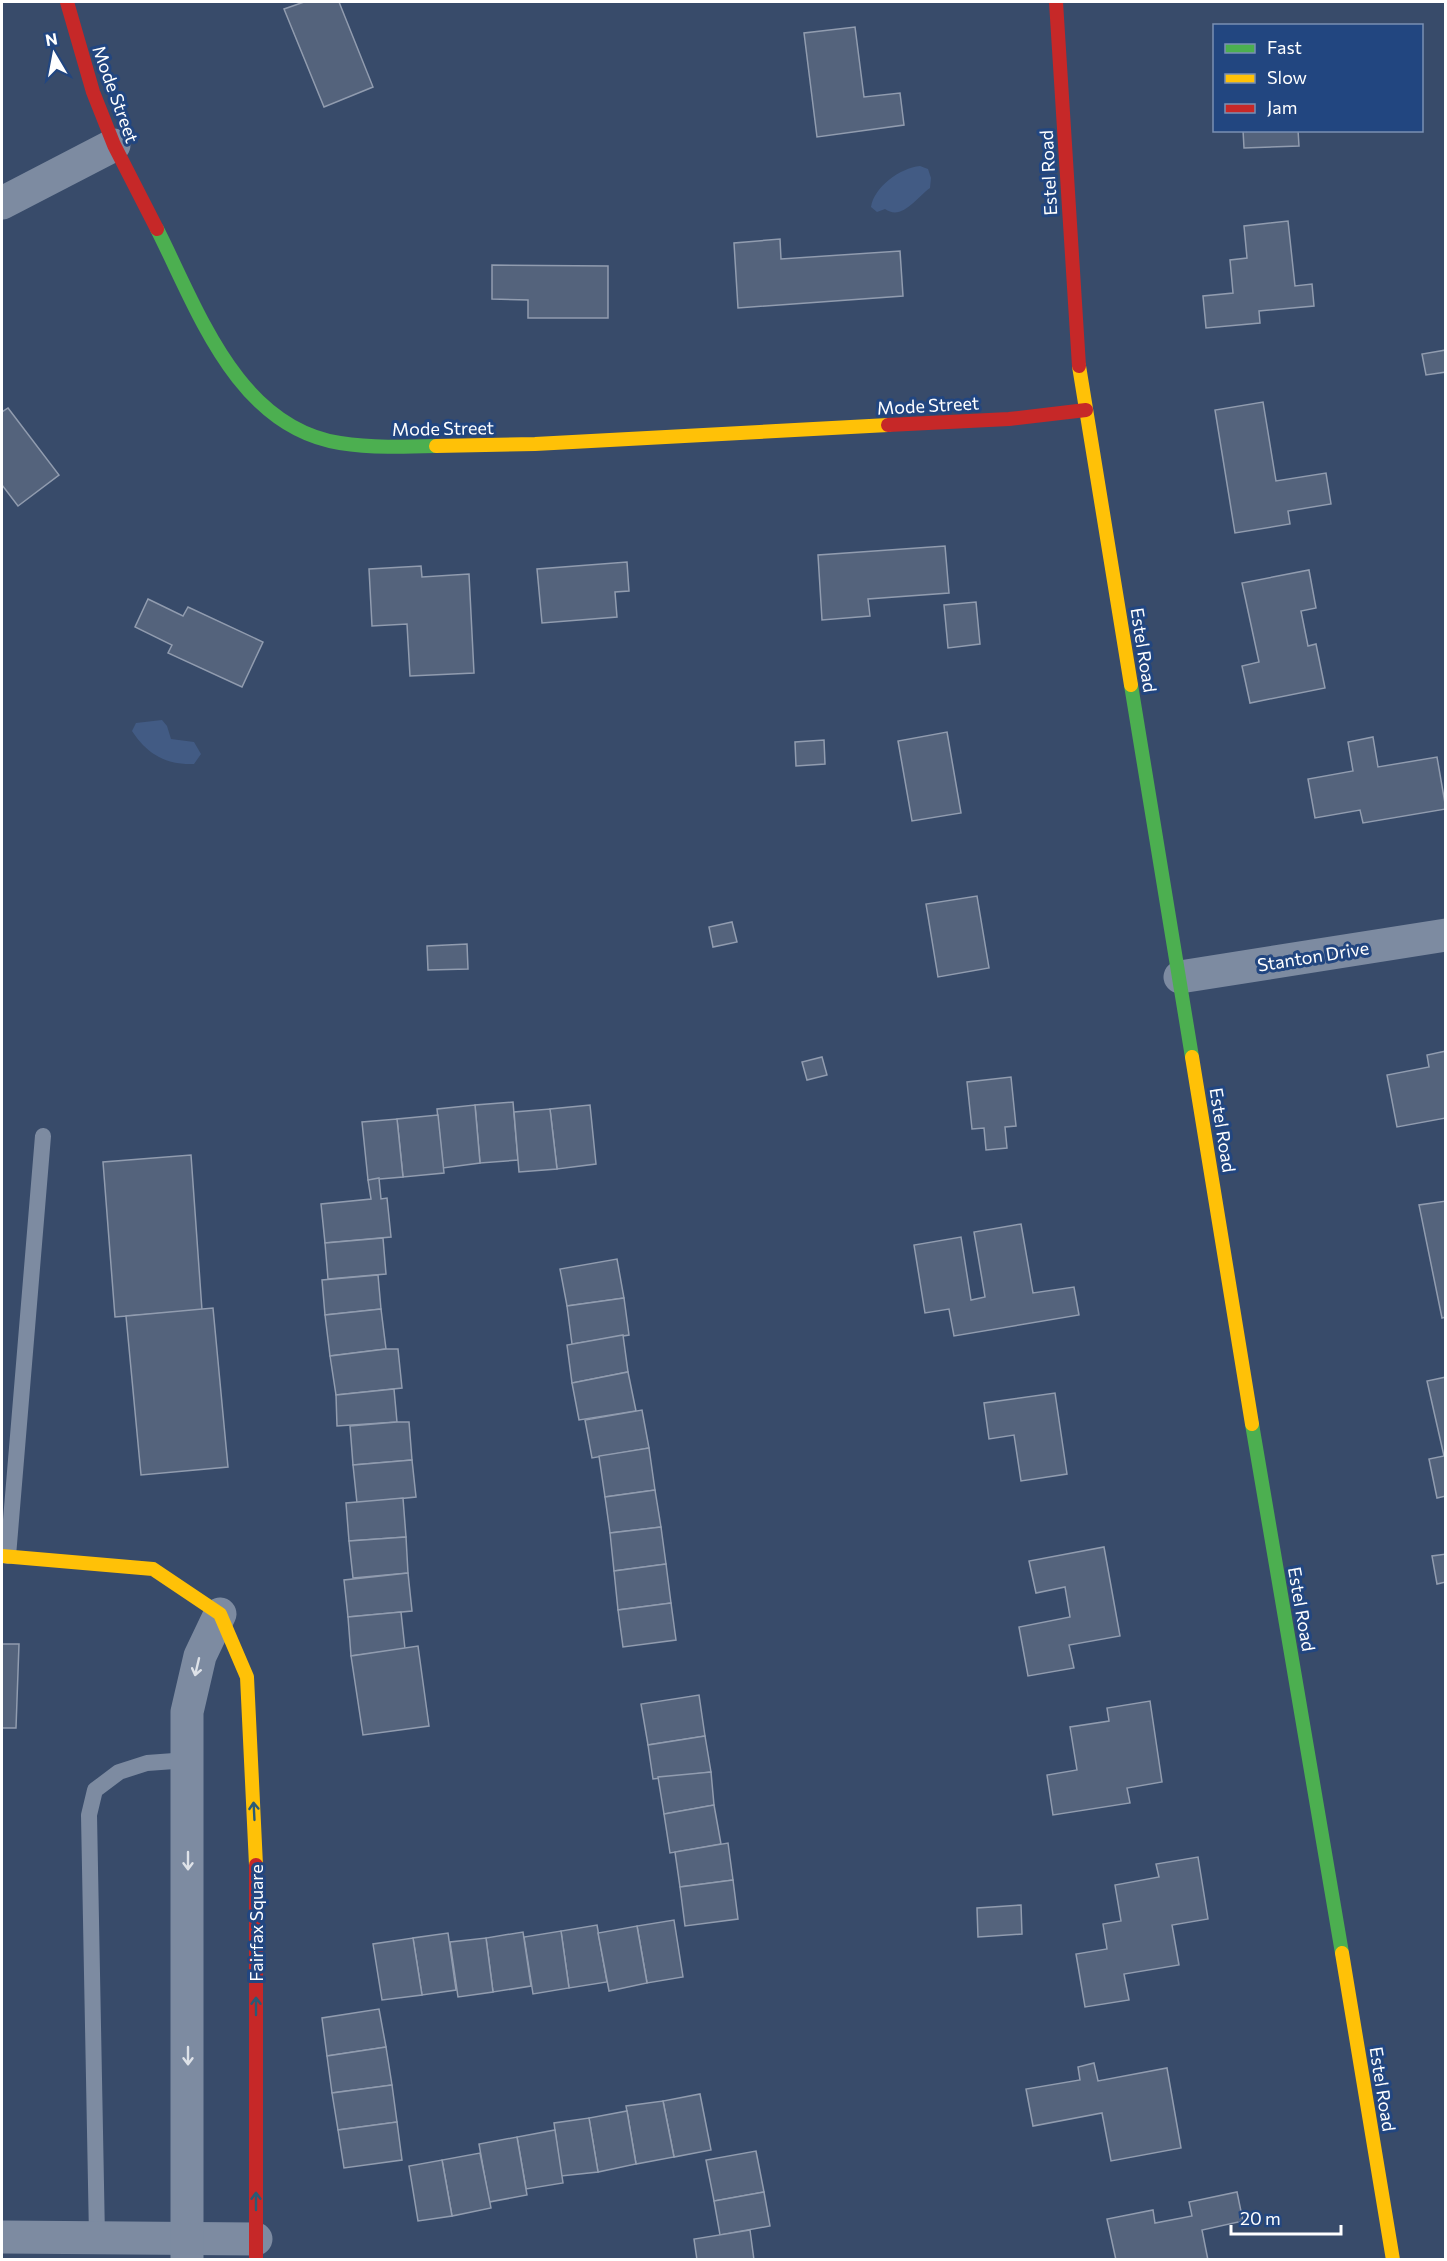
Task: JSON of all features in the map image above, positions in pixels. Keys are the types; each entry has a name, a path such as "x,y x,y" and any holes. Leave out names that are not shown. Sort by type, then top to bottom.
{"street":[{"name":"Mode Street","path":"67,2 93,92 114,145 233,376 261,405 294,427 338,443 387,447 535,444 1009,419 1086,410"},
{"name":"Estel Road","path":"1056,2 1076,344 1259,1469 1302,1710 1393,2259"},
{"path":"2,203 114,145"},
{"name":"Stanton Drive","path":"1180,977 1446,935"},
{"path":"5,1556 153,1569 220,1614 200,1656 187,1712 187,2248"},
{"name":"Fairfax Square","path":"2,2237 97,2237 187,2248 256,2249 256,1856 247,1677 220,1614"}],"lane":[{"path":"5,1556 43,1136"},
{"path":"97,2237 89,1815 95,1790 119,1772 147,1763 188,1760"}],"water":[{"path":"920,166 928,169 931,178 930,188 909,207 897,212 885,209 877,212 871,207 877,192 889,180 904,170"},
{"path":"162,720 167,726 171,739 194,742 201,754 194,764 166,760 158,756 144,746 132,731 136,723"}],"building":[{"path":"304,2 339,2 373,87 324,107 284,9"},
{"path":"855,27 864,97 900,93 904,125 817,137 804,33"},
{"path":"1243,132 1298,132 1299,146 1244,148"},
{"path":"1288,221 1295,286 1312,284 1314,306 1259,311 1260,323 1206,328 1203,296 1233,293 1230,260 1247,258 1244,226"},
{"path":"780,239 781,259 900,251 903,296 738,308 734,243"},
{"path":"492,265 608,266 608,318 528,318 528,300 492,299"},
{"path":"1446,350 1446,372 1426,375 1422,354"},
{"path":"1263,402 1276,481 1326,473 1331,504 1288,511 1290,524 1235,533 1215,410"},
{"path":"8,408 59,475 18,506 2,485 2,412"},
{"path":"945,546 949,593 868,599 870,616 822,620 818,555"},
{"path":"627,562 629,591 615,592 617,617 542,623 537,569"},
{"path":"421,566 422,577 469,574 474,673 410,676 407,624 372,626 369,569"},
{"path":"1309,570 1316,608 1301,611 1308,646 1316,644 1325,688 1250,703 1242,666 1259,662 1242,583"},
{"path":"148,599 183,616 188,607 263,642 242,687 168,653 172,645 135,627"},
{"path":"976,602 980,644 948,648 944,605"},
{"path":"947,732 961,813 912,821 898,741"},
{"path":"1373,737 1378,767 1437,757 1446,809 1363,823 1360,810 1315,818 1308,779 1353,771 1348,742"},
{"path":"824,740 825,764 796,766 795,742"},
{"path":"977,896 989,968 938,977 926,904"},
{"path":"732,922 737,942 713,947 709,927"},
{"path":"467,944 468,969 428,970 427,946"},
{"path":"1446,1051 1446,1118 1397,1127 1387,1075 1429,1067 1427,1055"},
{"path":"822,1057 827,1075 807,1080 802,1062"},
{"path":"1011,1077 1016,1126 1005,1127 1007,1148 986,1150 984,1128 972,1129 967,1082"},
{"path":"513,1102 518,1160 480,1163 475,1105"},
{"path":"475,1105 480,1163 443,1168 437,1109"},
{"path":"590,1105 596,1164 557,1169 550,1109"},
{"path":"550,1109 557,1169 519,1172 514,1112"},
{"path":"438,1115 444,1173 403,1177 397,1119"},
{"path":"397,1119 403,1177 368,1180 362,1122"},
{"path":"191,1155 202,1310 115,1317 103,1162"},
{"path":"379,1178 381,1199 387,1198 391,1237 325,1243 321,1204 371,1199 368,1180"},
{"path":"1446,1201 1446,1317 1442,1318 1419,1205"},
{"path":"1021,1224 1033,1293 1074,1287 1079,1315 954,1336 949,1309 925,1313 914,1245 961,1237 971,1300 985,1297 974,1232"},
{"path":"383,1238 386,1274 328,1279 325,1243"},
{"path":"617,1259 624,1298 567,1306 560,1269"},
{"path":"378,1275 381,1309 325,1315 322,1280"},
{"path":"624,1298 629,1335 572,1344 567,1306"},
{"path":"213,1308 228,1467 141,1475 126,1316"},
{"path":"381,1309 386,1349 330,1356 325,1315"},
{"path":"623,1335 628,1372 572,1383 567,1345"},
{"path":"398,1349 402,1388 336,1395 330,1356"},
{"path":"628,1372 636,1411 579,1420 572,1383"},
{"path":"1446,1377 1446,1496 1437,1498 1429,1459 1444,1456 1427,1381"},
{"path":"394,1389 397,1422 337,1426 336,1395"},
{"path":"1055,1393 1067,1474 1021,1481 1014,1435 989,1439 984,1403"},
{"path":"642,1410 649,1448 592,1458 585,1420"},
{"path":"409,1422 412,1460 353,1465 350,1426"},
{"path":"649,1448 655,1490 605,1497 599,1456"},
{"path":"412,1460 416,1497 357,1503 353,1465"},
{"path":"655,1490 661,1527 610,1533 605,1497"},
{"path":"403,1498 406,1537 349,1541 346,1503"},
{"path":"661,1527 666,1564 614,1571 610,1533"},
{"path":"406,1537 408,1573 353,1578 349,1541"},
{"path":"1104,1547 1120,1636 1069,1645 1074,1668 1028,1676 1019,1627 1070,1617 1065,1587 1036,1593 1029,1561"},
{"path":"1446,1554 1446,1582 1437,1584 1432,1556"},
{"path":"666,1564 671,1603 618,1610 614,1571"},
{"path":"408,1573 412,1611 348,1617 344,1580"},
{"path":"671,1603 676,1640 623,1647 618,1610"},
{"path":"401,1612 405,1649 351,1656 348,1617"},
{"path":"2,1644 19,1644 16,1728 2,1728"},
{"path":"418,1646 429,1726 363,1735 351,1656"},
{"path":"699,1695 705,1736 648,1745 641,1704"},
{"path":"1150,1701 1162,1782 1127,1788 1130,1803 1053,1815 1047,1775 1077,1770 1070,1727 1109,1721 1107,1708"},
{"path":"705,1736 711,1772 653,1779 648,1745"},
{"path":"711,1772 714,1805 664,1814 658,1777"},
{"path":"714,1805 721,1844 670,1853 664,1814"},
{"path":"728,1843 733,1880 680,1887 675,1852"},
{"path":"1198,1857 1208,1919 1172,1925 1179,1965 1124,1974 1129,2000 1085,2007 1076,1954 1107,1949 1103,1924 1121,1921 1115,1885 1159,1877 1156,1864"},
{"path":"733,1880 738,1919 685,1926 680,1887"},
{"path":"1021,1905 1022,1934 978,1937 977,1908"},
{"path":"674,1920 683,1977 647,1983 637,1926"},
{"path":"597,1925 607,1982 569,1988 561,1931"},
{"path":"637,1926 647,1983 609,1991 598,1933"},
{"path":"561,1931 569,1988 533,1994 524,1937"},
{"path":"523,1932 531,1986 493,1992 486,1938"},
{"path":"448,1933 456,1990 422,1995 413,1938"},
{"path":"413,1938 422,1995 382,2000 373,1944"},
{"path":"486,1938 493,1992 458,1997 450,1942"},
{"path":"379,2009 386,2047 327,2056 322,2018"},
{"path":"386,2047 392,2085 332,2093 327,2056"},
{"path":"1094,2063 1098,2081 1167,2068 1181,2148 1111,2161 1102,2113 1033,2126 1026,2089 1080,2080 1078,2067"},
{"path":"392,2085 397,2122 338,2130 332,2093"},
{"path":"700,2094 711,2150 674,2157 663,2101"},
{"path":"663,2101 674,2157 636,2164 626,2106"},
{"path":"627,2111 636,2164 598,2172 589,2118"},
{"path":"589,2118 598,2172 561,2176 554,2123"},
{"path":"397,2122 402,2160 344,2168 338,2130"},
{"path":"555,2130 563,2183 526,2189 517,2137"},
{"path":"517,2137 527,2195 489,2202 479,2144"},
{"path":"756,2151 764,2192 714,2201 706,2160"},
{"path":"480,2153 491,2208 452,2216 442,2160"},
{"path":"442,2160 452,2216 418,2221 409,2166"},
{"path":"764,2192 770,2226 720,2235 714,2201"},
{"path":"1237,2192 1243,2221 1202,2230 1208,2260 1116,2260 1107,2219 1153,2210 1155,2223 1192,2216 1189,2202"},
{"path":"750,2230 754,2260 697,2260 694,2239"}],"traffic: fast":[{"path":"157,229 188,294 225,360 248,390 274,414 304,433 340,443 400,447 436,446"},
{"path":"1131,685 1192,1057"},
{"path":"1252,1424 1342,1953"}],"traffic: slow":[{"path":"1079,366 1131,685"},
{"path":"436,446 535,444 888,425"},
{"path":"1192,1057 1252,1424"},
{"path":"2,1556 153,1569 220,1614 247,1677 256,1865"},
{"path":"1342,1953 1393,2260"}],"traffic: jam":[{"path":"67,2 93,92 114,145 157,229"},
{"path":"1056,2 1079,366"},
{"path":"888,425 1009,419 1086,410"},
{"path":"256,1865 256,2260"}]}
